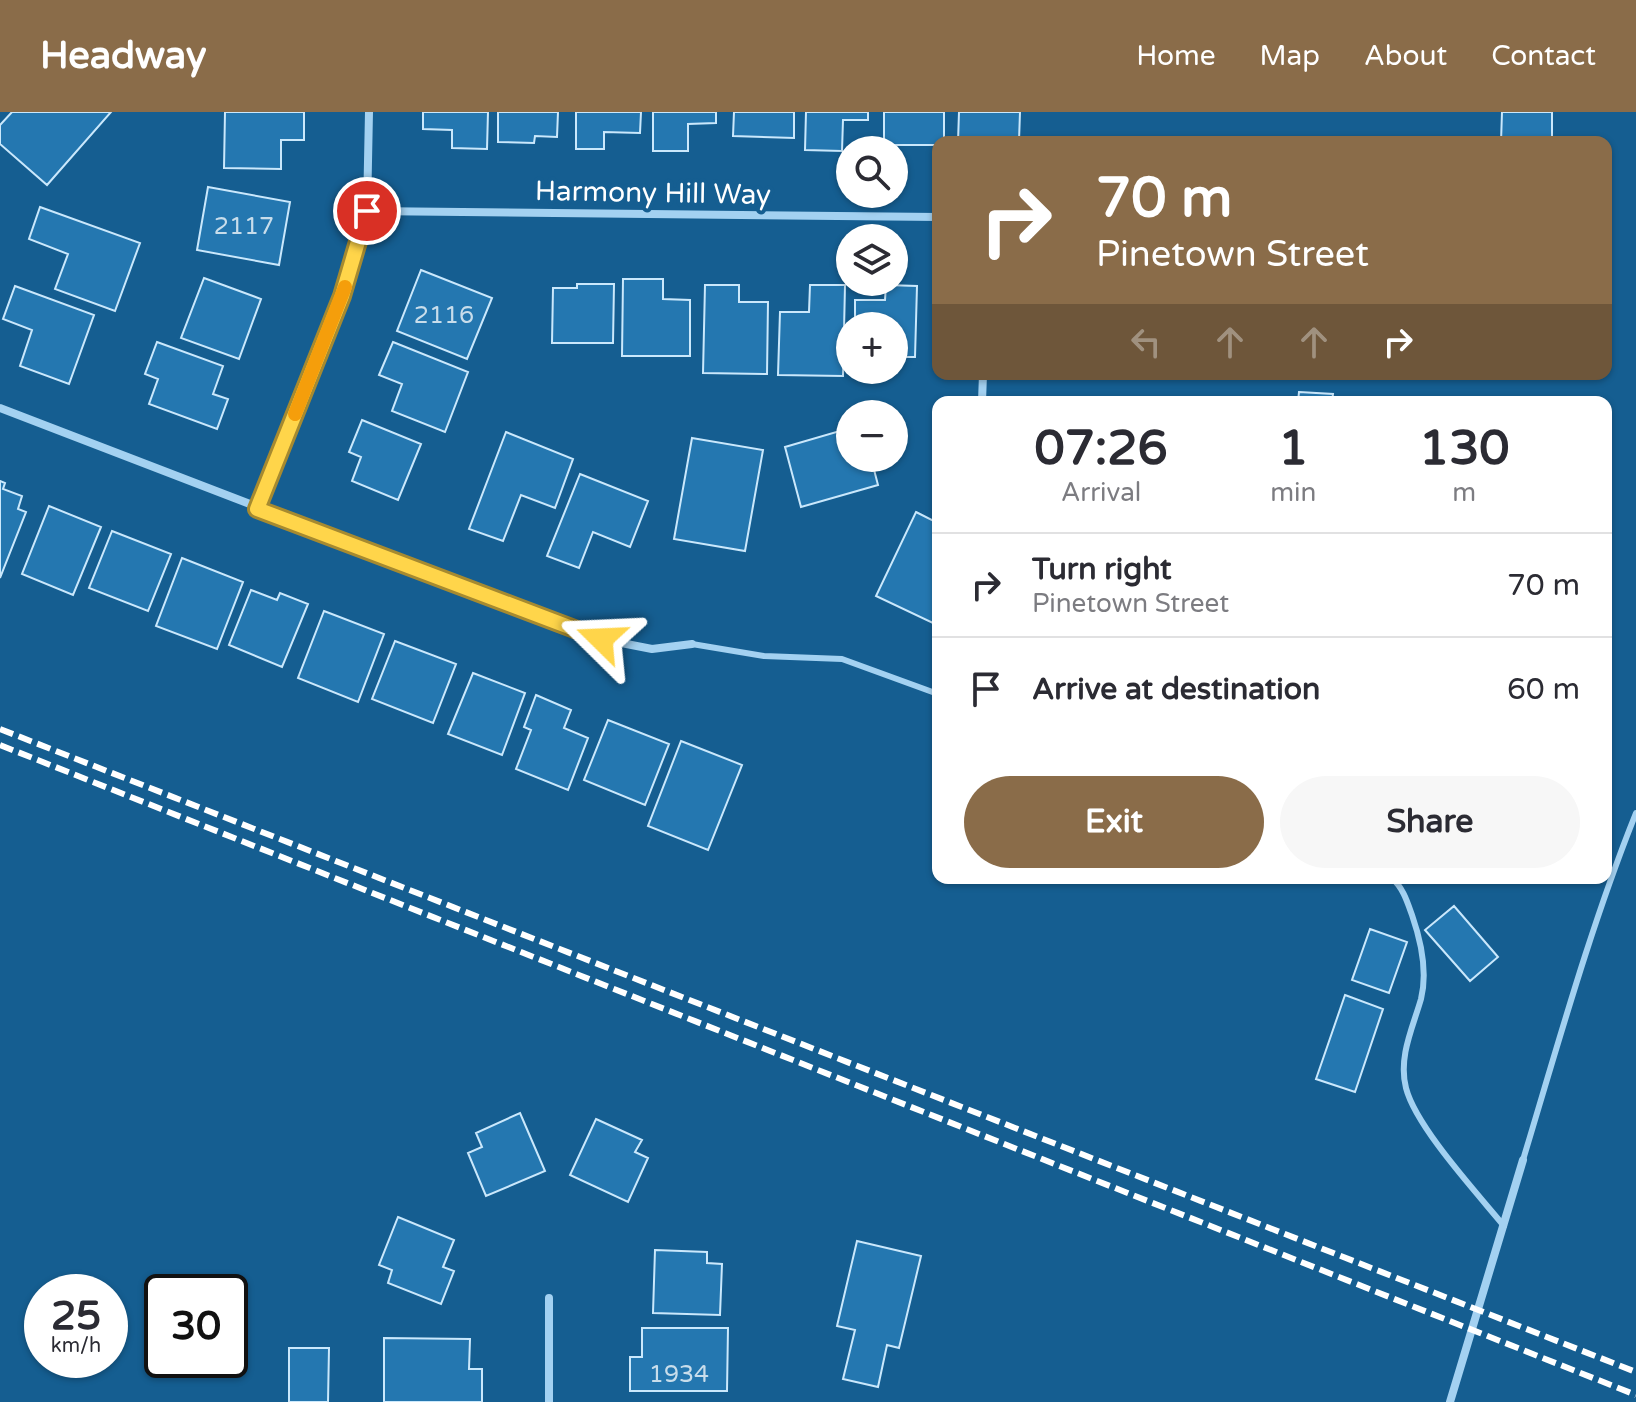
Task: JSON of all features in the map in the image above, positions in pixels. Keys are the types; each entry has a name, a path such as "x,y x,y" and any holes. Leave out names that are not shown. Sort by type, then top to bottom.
{"street":[{"path":"257,509 342,296 367,211 369,112"},
{"name":"Harmony Hill Way","path":"367,211 932,217"},
{"path":"0,408 601,639 652,649 692,644"},
{"path":"1450,1402 1523,1160"},
{"path":"549,1298 549,1402"}],"lane":[{"path":"692,644 764,656 842,659 932,692"},
{"path":"1612,878 1636,813"},
{"path":"1399,884 1414,920 1424,970 1421,996 1406,1046 1405,1086 1412,1105 1453,1164 1504,1226"},
{"path":"1523,1160 1610,884"}],"building":[{"path":"12,112 111,112 47,185 0,144 0,125"},
{"path":"225,112 304,112 304,140 281,140 281,169 224,168"},
{"path":"423,112 488,112 487,149 452,148 452,130 423,129"},
{"path":"498,112 558,112 557,137 535,136 534,143 498,142"},
{"path":"576,112 641,112 640,133 604,132 604,149 576,149"},
{"path":"653,112 716,112 716,123 688,124 688,151 653,151"},
{"path":"734,112 794,112 794,138 733,136"},
{"path":"806,112 868,112 868,120 843,120 842,136 836,136 836,151 805,150"},
{"path":"884,112 944,112 944,136 932,136 932,145 908,145 908,136 884,136"},
{"path":"959,112 1020,112 1019,136 958,136"},
{"path":"1502,112 1552,112 1552,136 1501,136"},
{"path":"208,187 290,202 279,265 197,250"},
{"path":"40,207 140,243 115,311 55,289 68,254 29,239"},
{"path":"421,270 492,298 467,359 397,331"},
{"path":"204,278 261,299 239,359 181,338"},
{"path":"623,279 663,279 663,299 690,300 690,356 622,356"},
{"path":"577,284 614,284 613,343 552,343 553,288 577,288"},
{"path":"705,285 739,285 739,302 768,302 767,374 703,373"},
{"path":"810,285 836,285 836,296 845,296 844,312 836,312 836,376 778,375 780,312 809,312"},
{"path":"15,286 94,315 69,384 20,366 32,330 3,319"},
{"path":"908,286 917,286 915,357 908,357 908,312 855,312 855,300 885,300 885,296 908,296"},
{"path":"157,342 223,366 213,394 228,399 217,429 149,404 158,379 145,374"},
{"path":"393,342 468,372 445,432 392,411 402,384 379,375"},
{"path":"1299,392 1333,394 1333,396 1299,396"},
{"path":"362,420 421,444 398,500 352,481 361,457 349,452"},
{"path":"506,432 573,459 555,508 521,495 503,541 469,529"},
{"path":"836,432 836,472 875,472 878,485 801,507 785,447"},
{"path":"692,438 763,450 745,551 674,539"},
{"path":"580,474 648,501 630,547 593,532 579,568 547,556"},
{"path":"0,481 5,483 3,489 22,496 18,509 26,512 0,578"},
{"path":"49,506 101,527 73,595 22,574"},
{"path":"916,512 932,520 932,623 876,596"},
{"path":"112,531 171,554 148,611 89,588"},
{"path":"182,558 243,582 217,649 156,626"},
{"path":"251,590 277,600 280,593 308,604 282,667 229,645"},
{"path":"324,611 384,634 358,702 298,678"},
{"path":"395,641 456,664 433,723 372,699"},
{"path":"473,673 525,693 502,755 448,734"},
{"path":"536,695 571,710 564,728 588,738 568,790 516,769 531,730 524,727"},
{"path":"608,720 669,744 645,805 584,780"},
{"path":"681,741 742,765 708,850 648,826"},
{"path":"1454,906 1498,957 1470,981 1425,930"},
{"path":"1370,929 1407,942 1389,993 1352,980"},
{"path":"1345,995 1383,1009 1355,1092 1316,1079"},
{"path":"520,1113 545,1171 486,1196 468,1153 482,1147 476,1133"},
{"path":"596,1119 642,1140 635,1152 648,1158 628,1202 570,1175"},
{"path":"398,1217 454,1240 443,1267 454,1271 441,1304 388,1283 392,1270 379,1265"},
{"path":"857,1241 921,1256 899,1348 887,1345 878,1387 843,1379 855,1330 837,1326"},
{"path":"655,1250 707,1252 707,1263 722,1264 720,1315 653,1313"},
{"path":"642,1328 728,1328 727,1391 630,1391 630,1357 642,1357"},
{"path":"384,1338 470,1339 469,1369 482,1369 482,1402 384,1402"},
{"path":"289,1348 329,1348 328,1402 289,1402"}],"railway":[{"path":"0,729 1636,1372"},
{"path":"0,745 1636,1395"}],"slow traffic":[{"path":"295,414 345,287"}],"route":[{"path":"367,211 342,296 257,509 601,639"}]}
